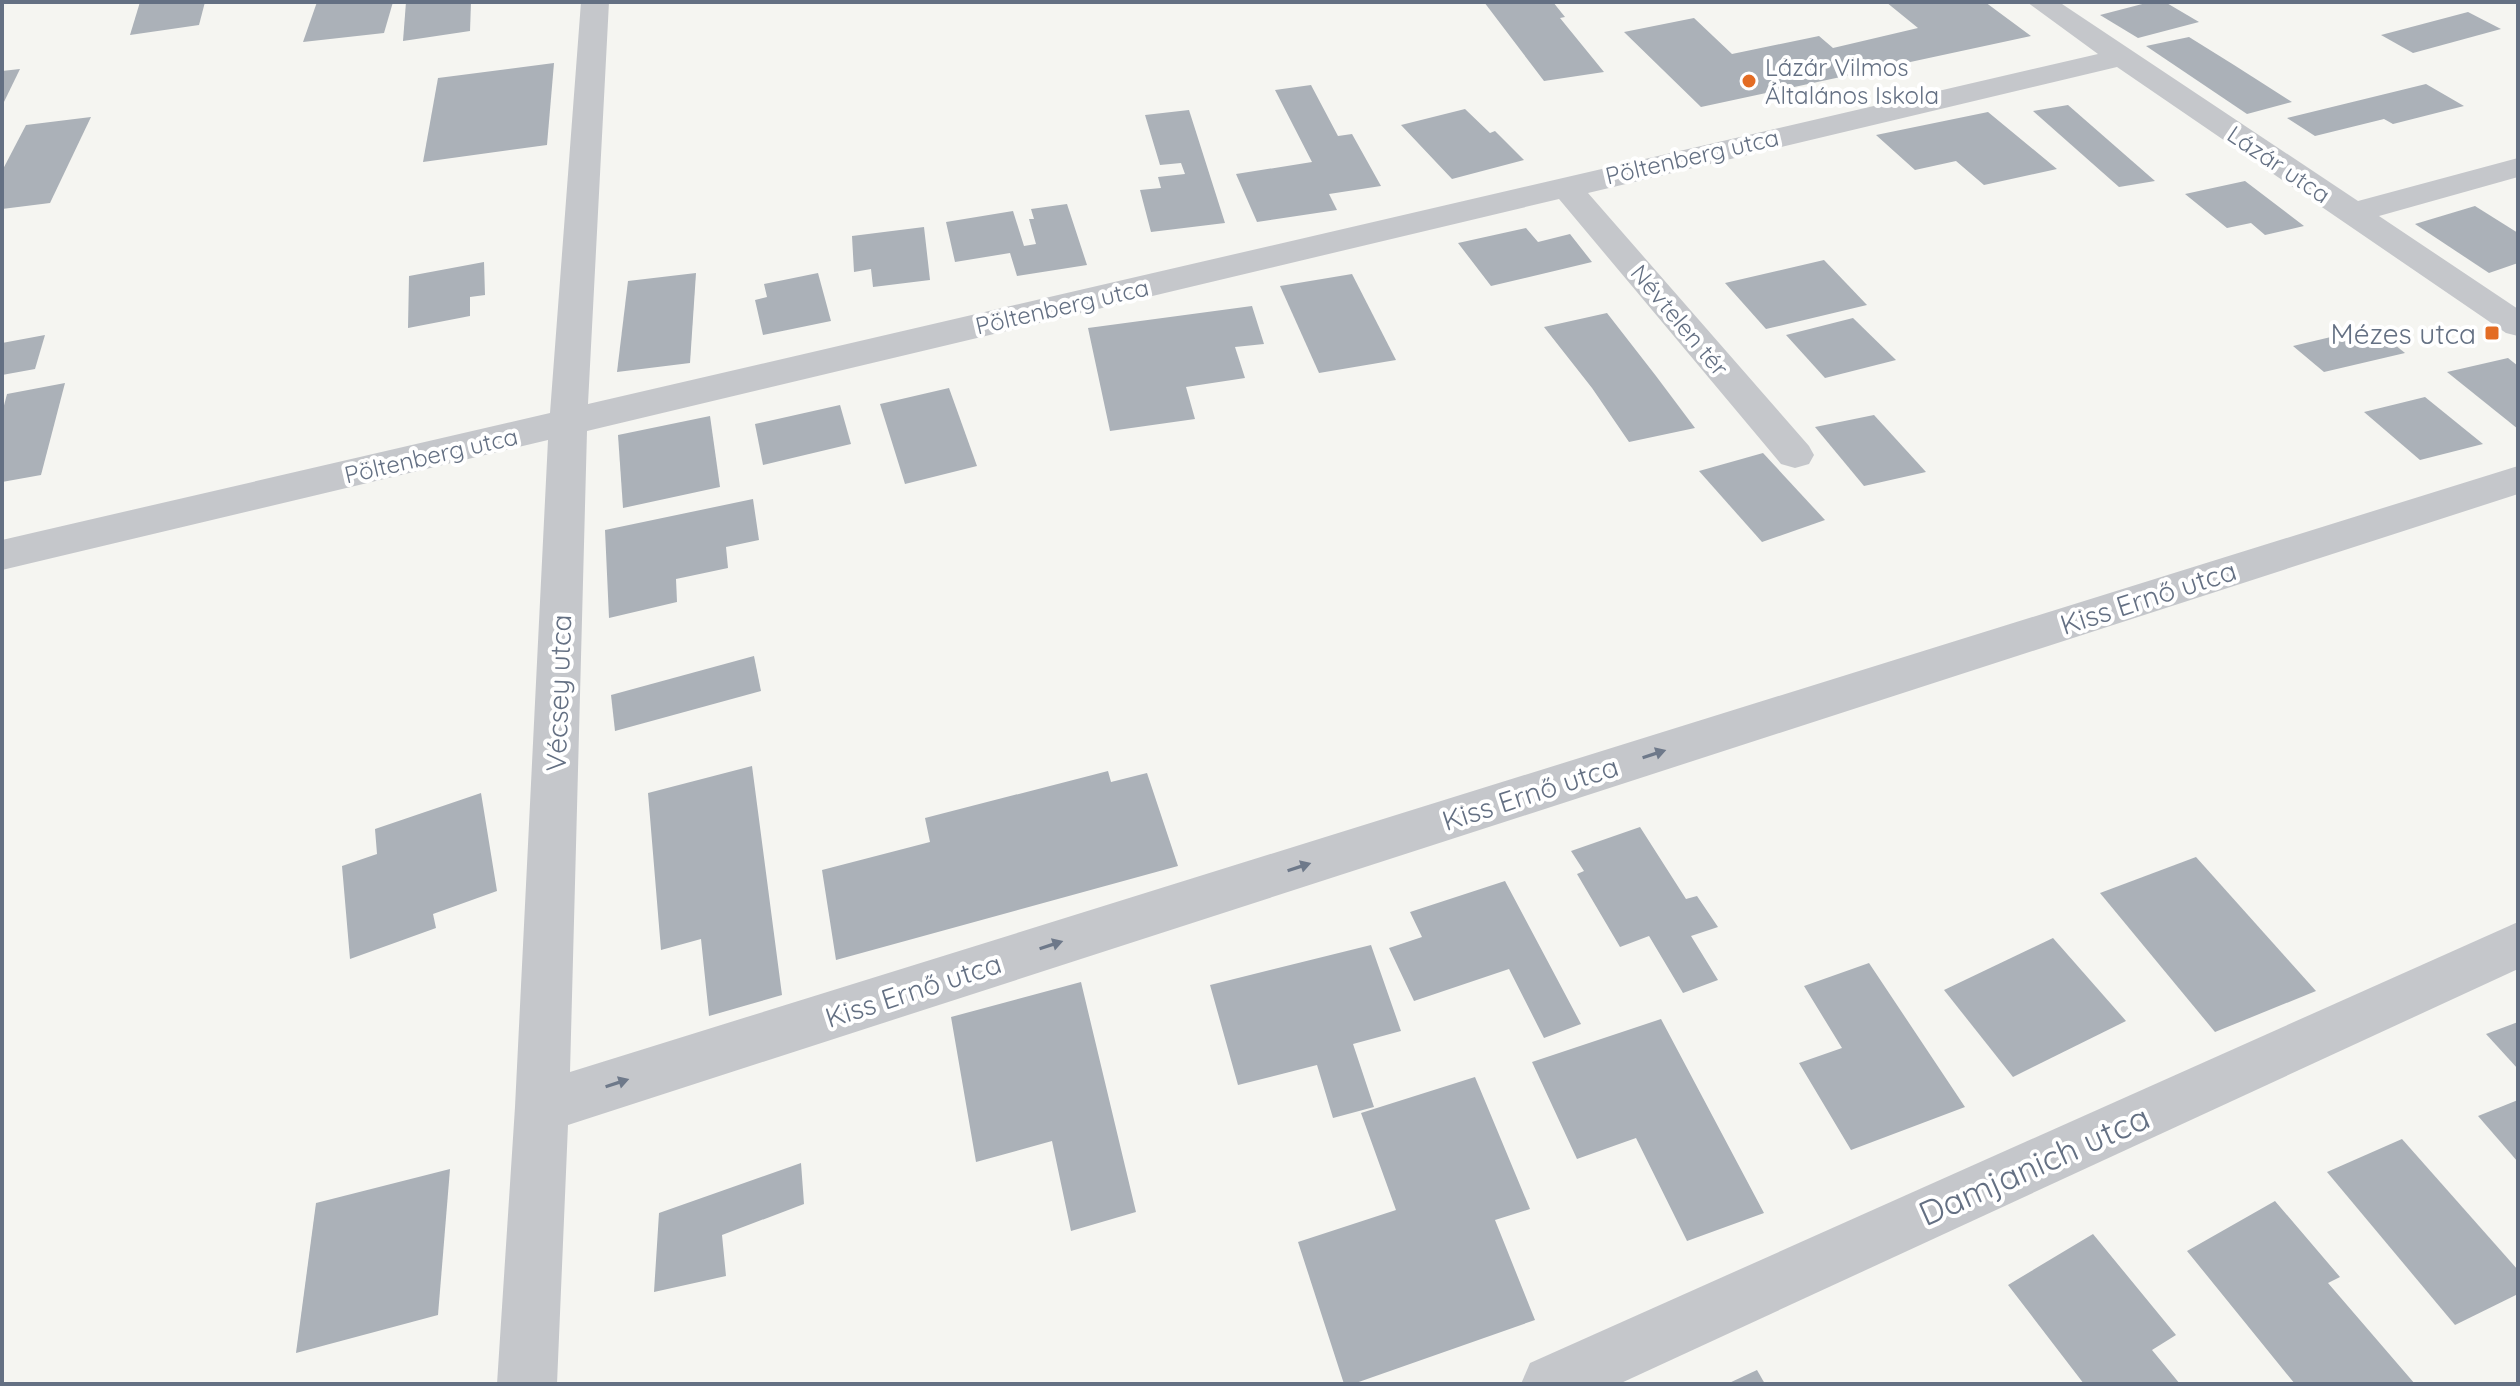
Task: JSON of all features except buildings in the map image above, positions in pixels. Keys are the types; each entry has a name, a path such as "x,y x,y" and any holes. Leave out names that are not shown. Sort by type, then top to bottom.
{"street":[{"name":"Vécsey utca","path":"527,1384 542,1107 568,424 595,2"},
{"name":"Lázár utca","path":"2041,2 2518,325"},
{"name":"Pöltenberg utca","path":"2,555 2121,57"},
{"path":"2352,213 2518,167"},
{"name":"Névtelen tér","path":"1565,186 1795,455"},
{"name":"Kiss Ernő utca","path":"542,1107 2518,480"},
{"name":"Damjanich utca","path":"1551,1384 2518,945"}],"place":[{"name":"Lázár Vilmos Általános Iskola","path":"1749,81"},
{"name":"Mézes utca","path":"2492,333"}]}
